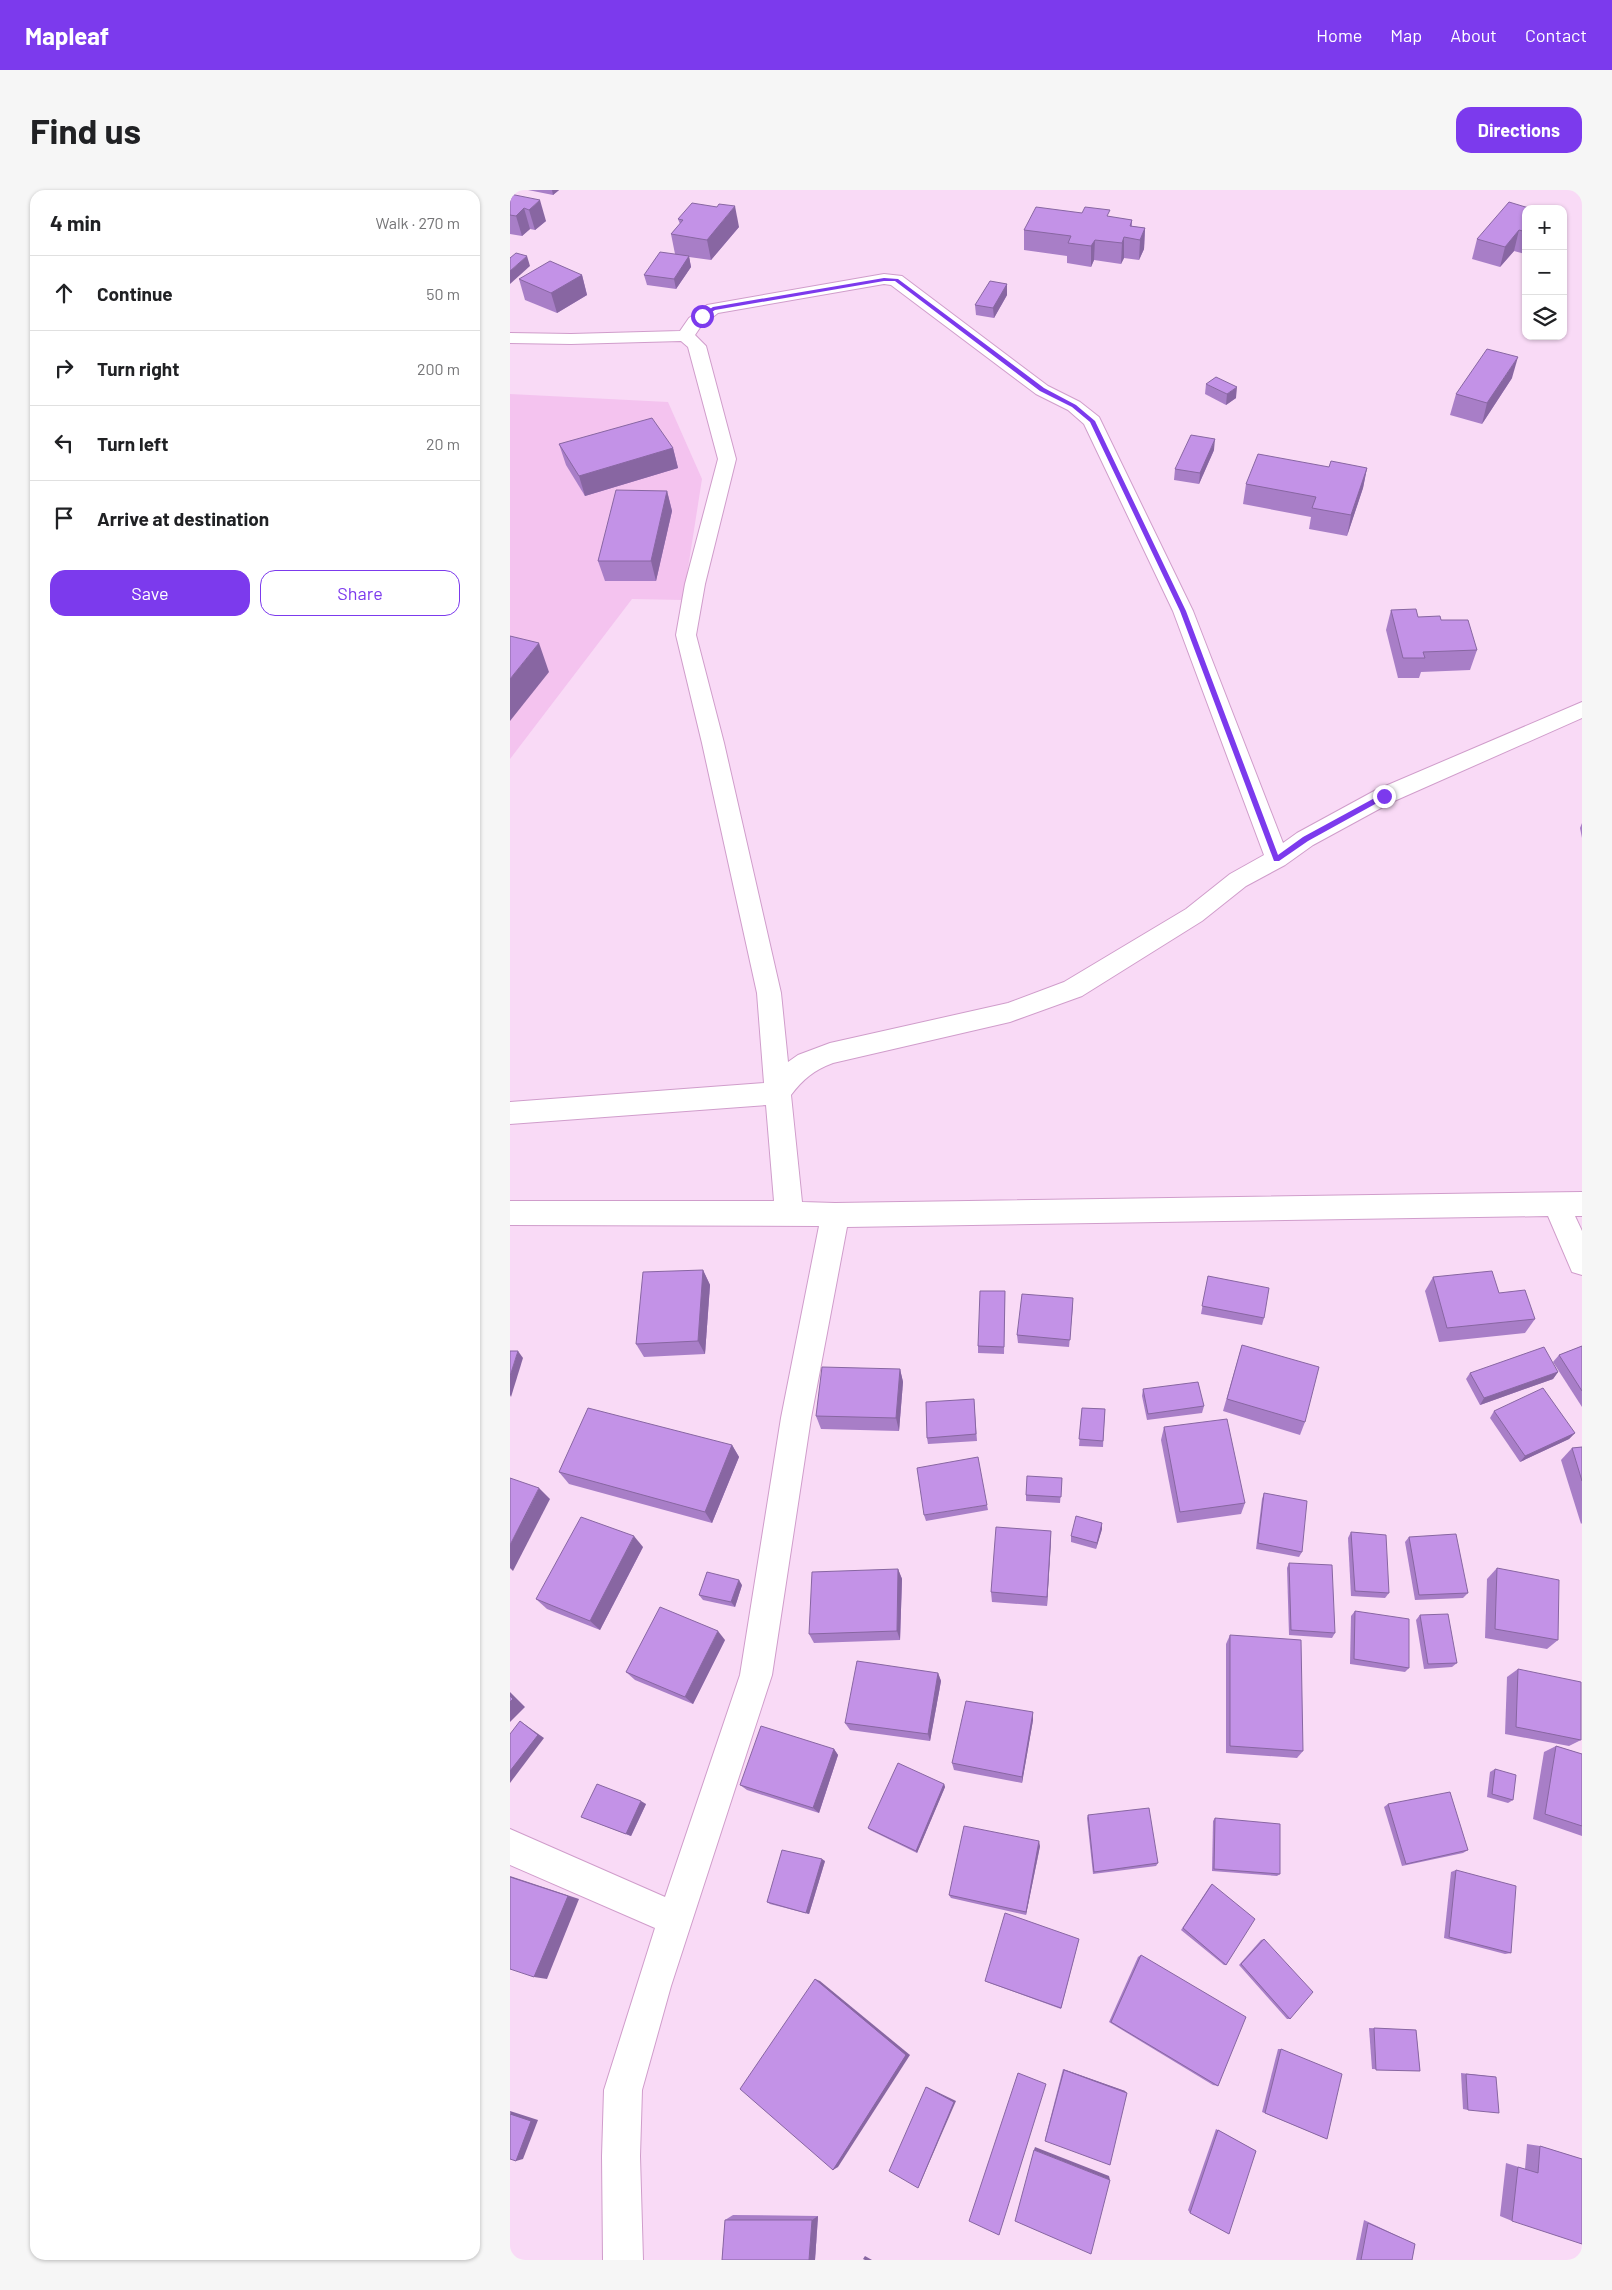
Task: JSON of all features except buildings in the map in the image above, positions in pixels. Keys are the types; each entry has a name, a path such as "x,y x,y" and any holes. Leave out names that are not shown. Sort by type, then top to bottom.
{"street":[{"path":"685,336 695,322 713,309 884,279 896,280 1042,390 1074,406 1092,421 1183,611 1276,859"},
{"path":"510,338 571,339 685,336 697,346 720,425 727,459 695,584 688,615 686,635 714,743 769,994 789,1213"},
{"path":"510,1113 778,1093 793,1073 807,1062 830,1052 1010,1012 1073,989 1194,915 1238,880 1276,859 1306,839 1384,796 1582,709"},
{"path":"510,1213 789,1213 835,1215 1569,1205 1582,1263"},
{"path":"623,2260 620,2156 623,2090 653,1986 756,1675 796,1418 835,1215"},
{"path":"510,1846 676,1919"}],"shaded area":[{"path":"510,394 668,402 702,479 683,600 632,599 510,759"}],"route":[{"path":"702,316 713,309 884,279 896,280 1042,390 1062,398 1092,421 1183,611 1276,859 1306,839 1384,796"}]}
